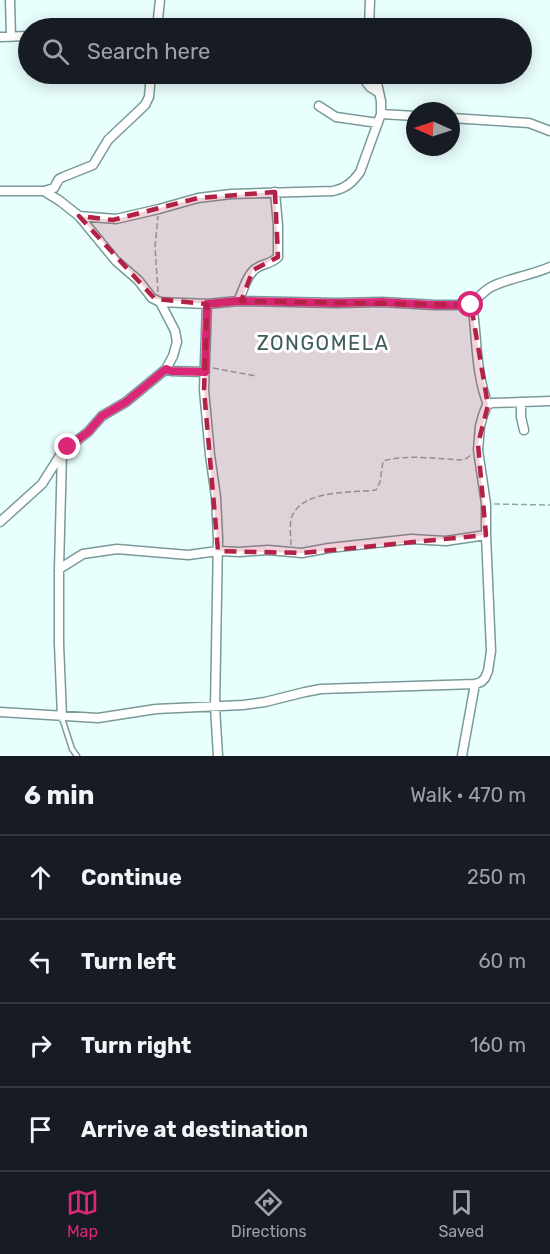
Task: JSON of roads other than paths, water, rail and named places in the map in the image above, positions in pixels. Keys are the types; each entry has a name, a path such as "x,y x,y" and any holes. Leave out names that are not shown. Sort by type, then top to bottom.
{"street":[{"path":"10,0 11,37"},
{"path":"158,18 160,0"},
{"path":"369,18 370,0"},
{"path":"0,37 18,37"},
{"path":"0,191 44,191 54,188 59,179 93,165 108,140 145,105 149,97 150,84"},
{"path":"368,84 378,92"},
{"path":"79,216 112,220 198,198 231,194 342,189 360,172 379,118 381,101 377,84"},
{"path":"319,106 336,117 406,116"},
{"path":"460,119 529,123 550,131"},
{"path":"44,191 79,216 116,261 159,301 207,304 238,301 471,305 483,292 493,286 550,267"},
{"path":"238,301 254,270 278,257 279,226 275,192"},
{"path":"0,522 42,484 62,452 88,432 102,416 126,402 166,369 177,342 159,301"},
{"path":"207,304 206,416 216,497 218,552 215,707 218,756"},
{"path":"471,305 483,393 488,405"},
{"path":"166,369 171,371 205,369"},
{"path":"0,712 98,718 156,709 265,702 321,689 481,682 489,671 491,651 486,504 478,444 483,415 488,405 492,403 550,401"},
{"path":"522,402 521,417 524,430"},
{"path":"62,452 59,568 62,717"},
{"path":"59,568 83,554 103,550 127,549 188,555 268,550 304,553 393,540 446,541 486,535"},
{"path":"462,756 476,684"}],"lane":[{"path":"62,717 72,753 77,756"}],"district":[{"name":"ZONGOMELA","path":"323,343"}]}
